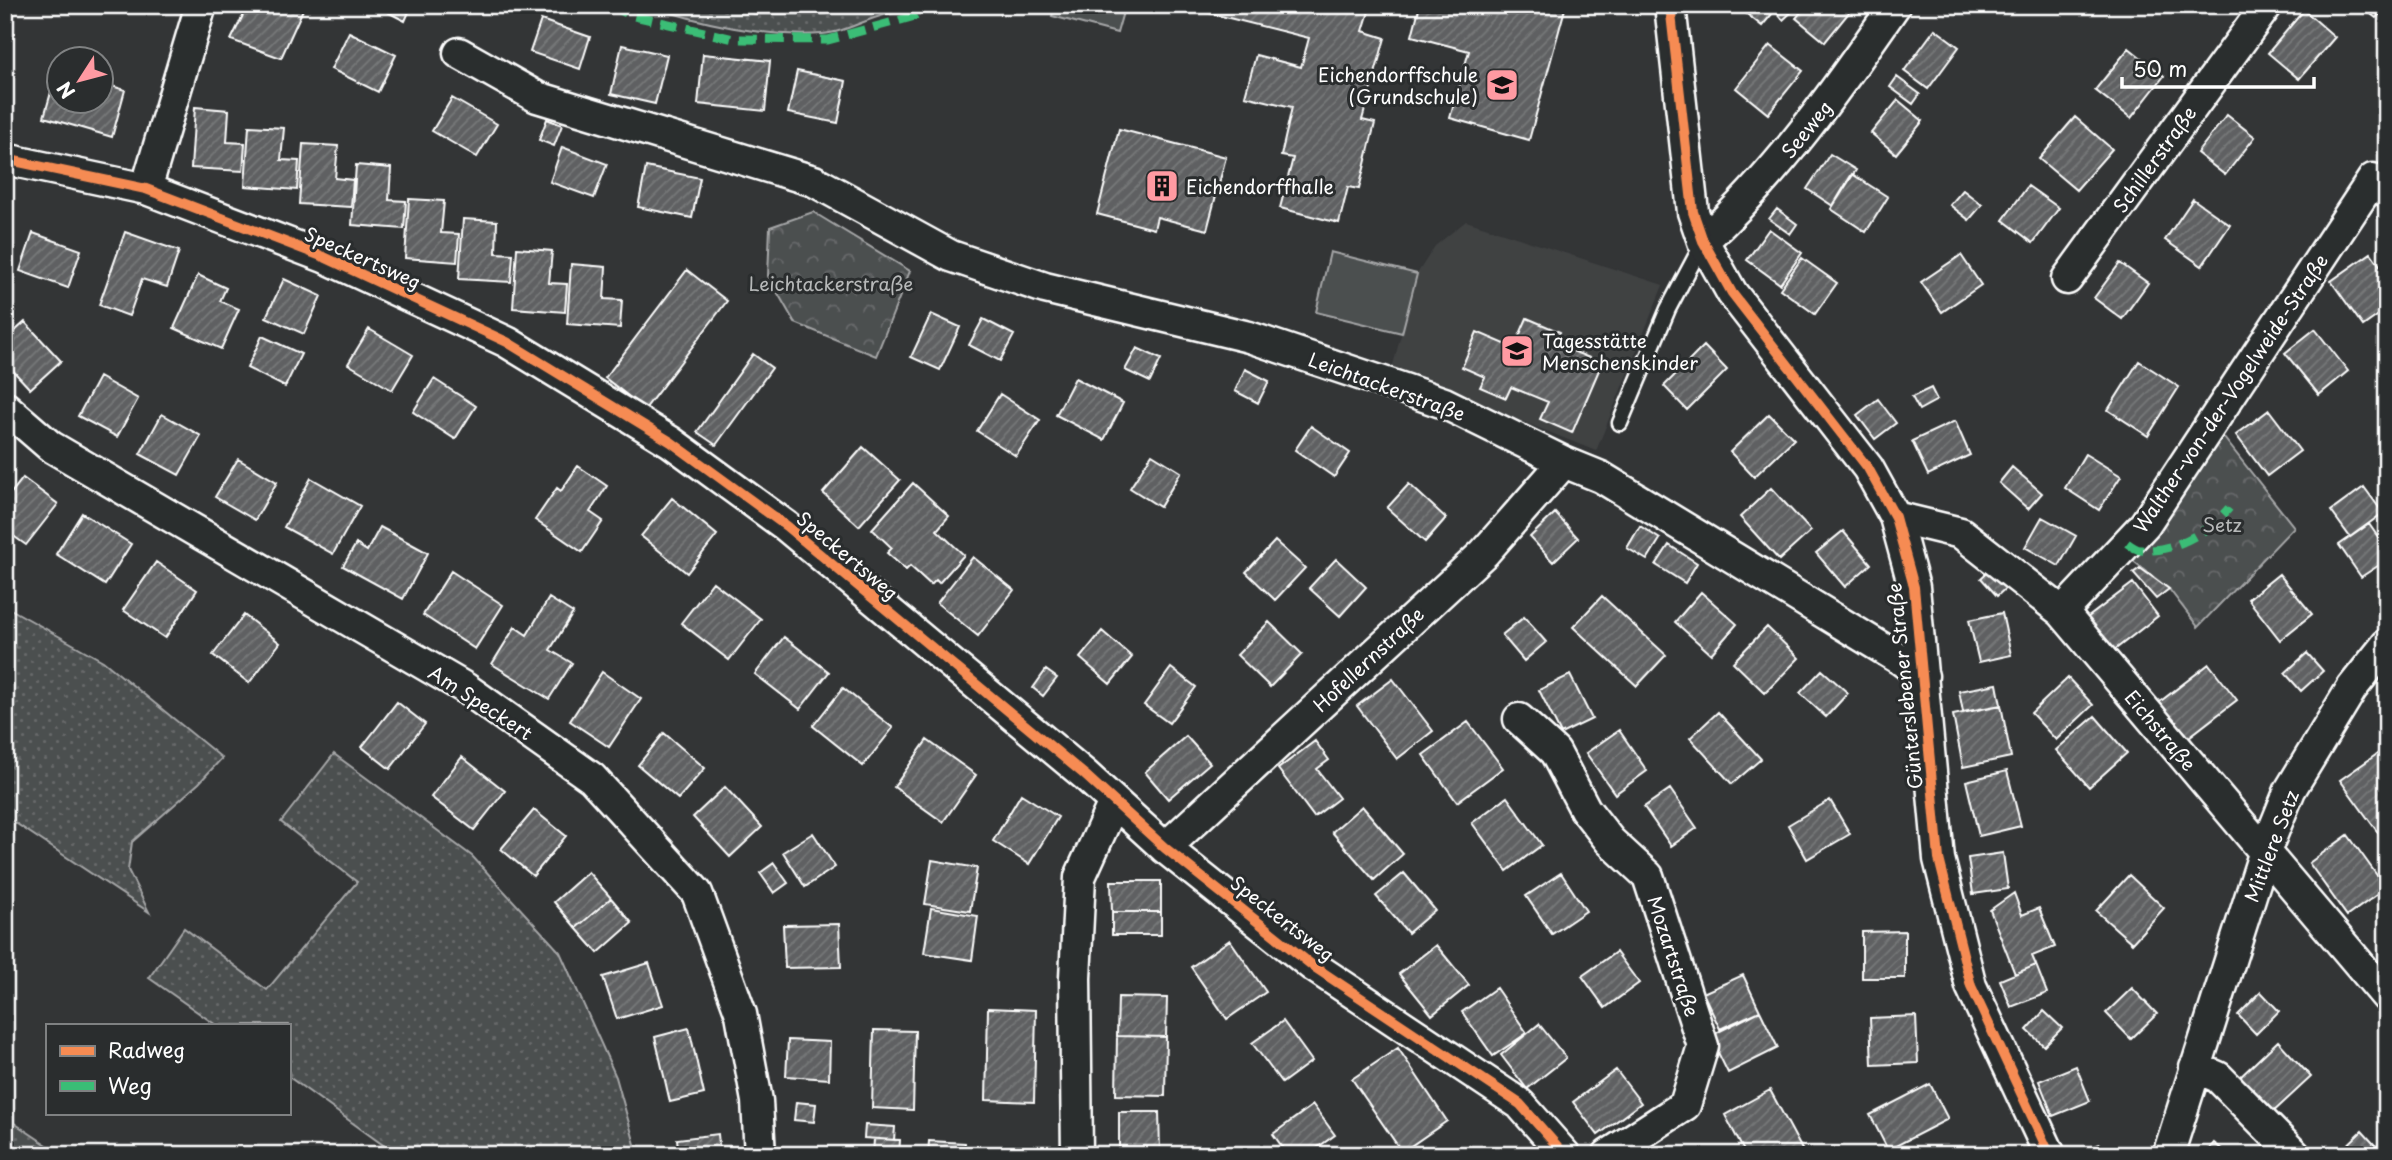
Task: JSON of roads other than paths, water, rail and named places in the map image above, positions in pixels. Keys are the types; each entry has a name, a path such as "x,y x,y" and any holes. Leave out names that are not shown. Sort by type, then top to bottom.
{"street":[{"path":"146,189 201,5"},
{"name":"Günterslebener Straße","path":"1670,5 1693,212 1703,241 1732,293 1868,468 1895,517 1914,587 1939,859 1972,986 2050,1155"},
{"name":"Seeweg","path":"1703,241 1739,209 1827,103 1895,5"},
{"name":"Schillerstraße","path":"2067,279 2267,5"},
{"name":"Leichtackerstraße","path":"459,53 537,97 814,181 951,256 1045,288 1249,337 1444,403 1564,462 1601,477 1923,676"},
{"name":"Speckertsweg","path":"5,159 146,189 324,257 507,342 671,442 786,526 1085,775 1164,848 1314,966 1520,1104 1565,1155"},
{"name":"Walther-von-der-Vogelweide-Straße","path":"2062,612 2145,524 2373,178 2387,192"},
{"name":"Am Speckert","path":"5,407 50,446 465,688 592,778 697,893 741,1014 757,1101 760,1155"},
{"name":"Hofellernstraße","path":"1164,848 1484,552 1564,462"},
{"name":"Eichstraße","path":"1895,517 1962,533 2062,612 2264,854 2381,979"},
{"name":"Mittlere Setz","path":"2168,1155 2264,854 2290,790 2353,688 2387,644"},
{"name":"Mozartstraße","path":"1519,719 1555,752 1585,809 1610,841 1648,876 1703,1046 1685,1105 1608,1155"},
{"path":"1077,1155 1075,978 1080,877 1114,802"},
{"path":"2195,1067 2218,1077 2294,1155"}],"lane":[{"path":"1620,423 1668,309 1703,241"}],"place":[{"name":"Eichendorffschule (Grundschule)","path":"1502,85"},
{"name":"Eichendorffhalle","path":"1162,186"},
{"name":"Tagesstätte Menschenskinder","path":"1517,351"}],"park label":[{"name":"Setz","path":"2222,524"}]}
